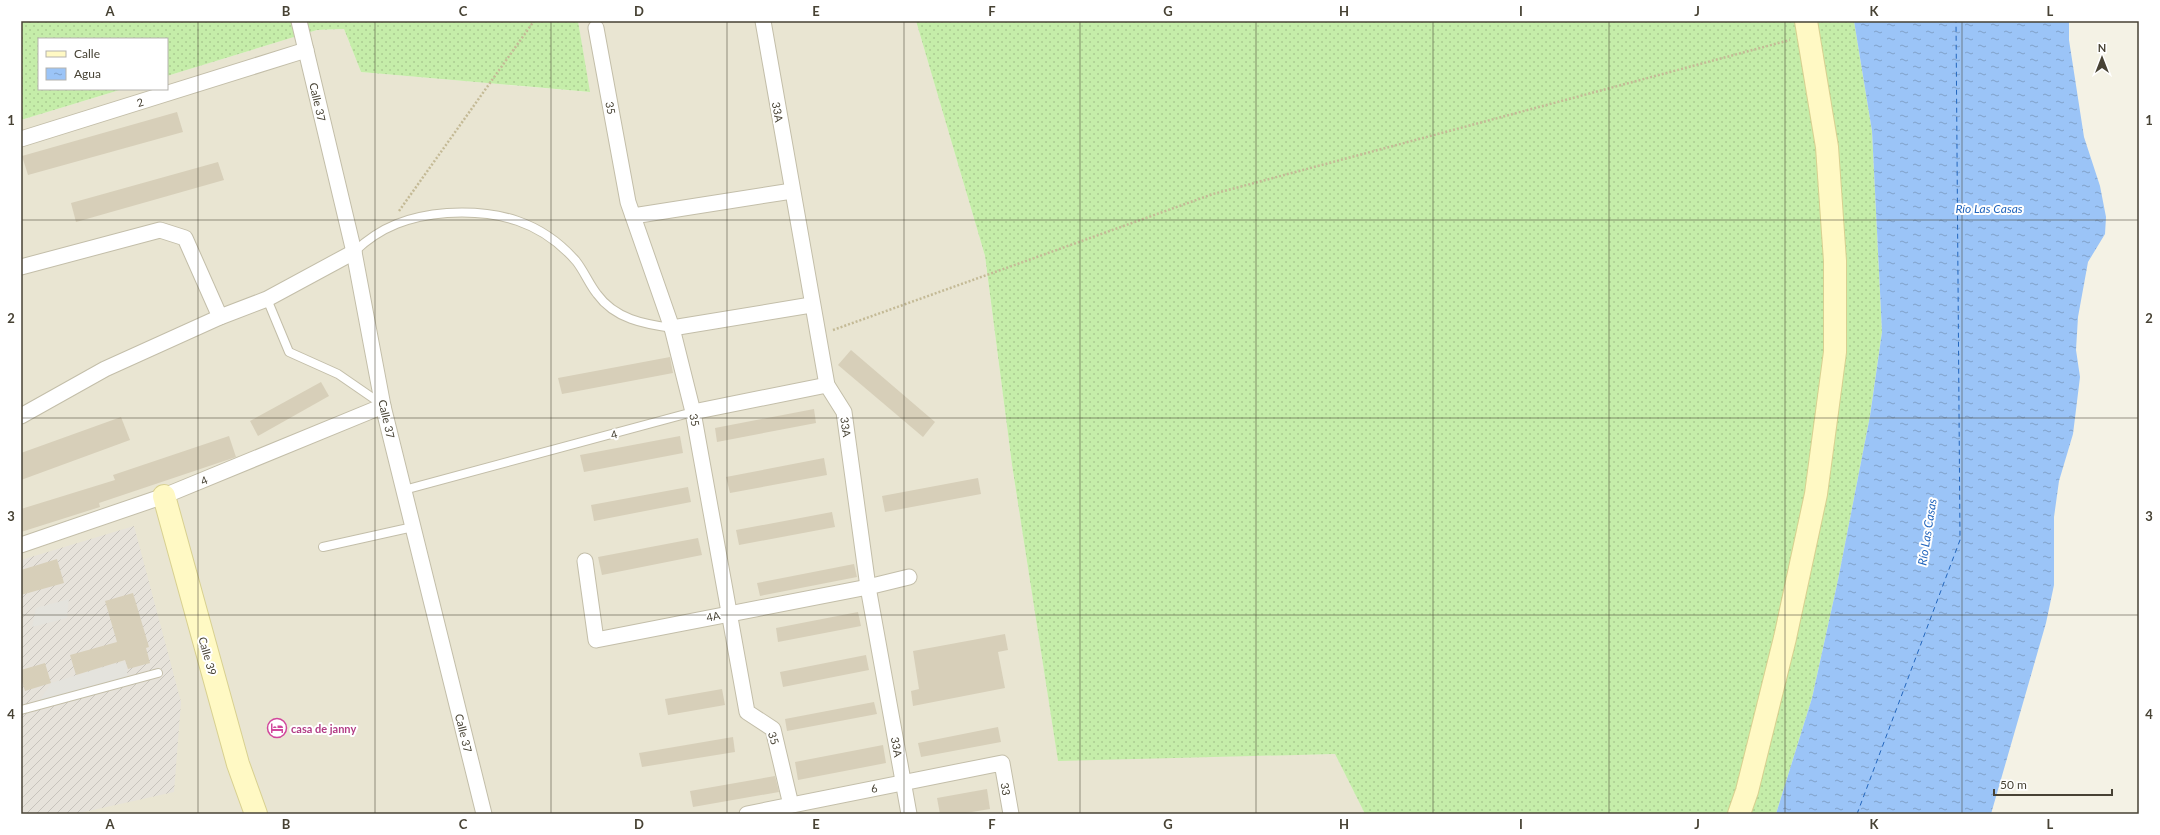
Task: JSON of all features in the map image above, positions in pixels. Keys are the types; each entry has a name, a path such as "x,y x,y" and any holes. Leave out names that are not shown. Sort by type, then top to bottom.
{"street":[{"name":"Calle 37","path":"299,21 354,252 383,406 484,814"},
{"name":"33A","path":"763,21 816,336 826,385 844,412 868,587 909,814"},
{"name":"35","path":"596,28 628,202 672,328 693,412 747,712 772,729 791,805"},
{"path":"1739,814 1747,791 1785,638 1816,494 1835,352 1835,261 1827,147 1807,28"},
{"name":"2","path":"21,140 306,50"},
{"path":"633,216 792,191"},
{"path":"21,267 160,230 184,238 220,317"},
{"path":"21,416 105,369 220,317 267,299 354,252"},
{"path":"672,328 811,305"},
{"name":"4","path":"693,412 826,385"},
{"name":"4","path":"21,545 164,496 383,406"},
{"name":"Calle 39","path":"164,496 238,764 256,814"},
{"name":"4A","path":"585,561 596,640 730,612 868,587 909,577"},
{"name":"6","path":"747,814 1002,763"},
{"name":"33","path":"1002,763 1011,814"}],"lane":[{"path":"354,252 377,233 396,223 430,214 461,213 497,215 520,220 547,236 576,261 597,295 612,310 636,321 672,328"},
{"path":"267,299 289,352 338,374 383,406"},
{"name":"4","path":"404,490 693,412"},
{"path":"323,547 413,527"},
{"path":"21,710 158,673"}],"path":[{"path":"396,223 399,208 506,62 534,21"},
{"path":"816,336 1213,194 1807,28"}],"shaded area":[{"path":"578,21 916,21 985,256 1012,465 1058,760 1335,754 1365,814 21,814 21,120 120,90 168,90 168,76 317,30 344,29 361,72 589,92"},
{"path":"134,526 181,702 174,792 75,814 21,814 21,560"},
{"path":"69,599 67,618 32,627 36,608"},
{"path":"126,662 128,681 35,707 51,683 113,664"}],"green space":[{"path":"21,21 578,21 590,92 361,72 344,29 317,30 168,76 168,38 38,38 38,90 120,90 21,120"},
{"path":"916,21 1854,21 1872,131 1882,332 1870,416 1838,580 1812,698 1776,814 1365,814 1335,754 1058,761 1012,465 985,256"}],"water":[{"name":"Río Las Casas","path":"1854,21 2069,21 2069,40 2084,137 2100,186 2106,217 2105,234 2088,262 2078,317 2076,350 2080,377 2073,434 2059,481 2054,517 2054,585 2046,623 1991,814 1776,814 1812,698 1838,580 1870,416 1882,332 1872,131"}],"building":[{"path":"177,112 183,132 28,175 22,156"},
{"path":"218,162 224,180 76,222 71,203"},
{"path":"851,350 935,422 923,437 838,365"},
{"path":"670,357 673,373 562,394 558,378"},
{"path":"321,382 329,396 258,436 250,421"},
{"path":"814,409 816,423 717,442 715,428"},
{"path":"121,417 130,440 21,480 21,453"},
{"path":"229,436 236,457 99,503 100,507 21,532 21,509 115,480 113,475"},
{"path":"680,436 683,453 584,472 580,455"},
{"path":"824,458 827,475 730,493 726,477"},
{"path":"978,478 981,494 885,512 882,496"},
{"path":"688,487 691,502 594,521 591,505"},
{"path":"832,512 835,527 739,545 736,530"},
{"path":"698,538 702,555 602,575 598,557"},
{"path":"57,559 64,583 21,595 21,570"},
{"path":"854,564 857,577 760,596 757,583"},
{"path":"133,593 149,647 146,648 150,663 128,669 125,660 76,675 70,655 117,642 105,601"},
{"path":"858,612 861,626 778,642 776,628"},
{"path":"1005,634 1008,650 998,652 1005,688 913,706 911,691 919,689 913,651"},
{"path":"866,655 869,670 783,687 780,672"},
{"path":"45,663 51,683 25,691 21,679 21,670"},
{"path":"722,689 725,705 668,715 665,699"},
{"path":"874,702 877,714 787,731 785,719"},
{"path":"998,727 1001,742 921,757 918,743"},
{"path":"733,737 735,752 642,767 639,753"},
{"path":"883,745 886,763 798,780 795,762"},
{"path":"775,776 779,792 693,807 690,791"},
{"path":"987,789 990,809 960,814 940,814 937,798"}],"ferry route":[{"path":"1857,814 1960,540 1956,21"}],"place":[{"name":"casa de janny","path":"277,728"}]}
